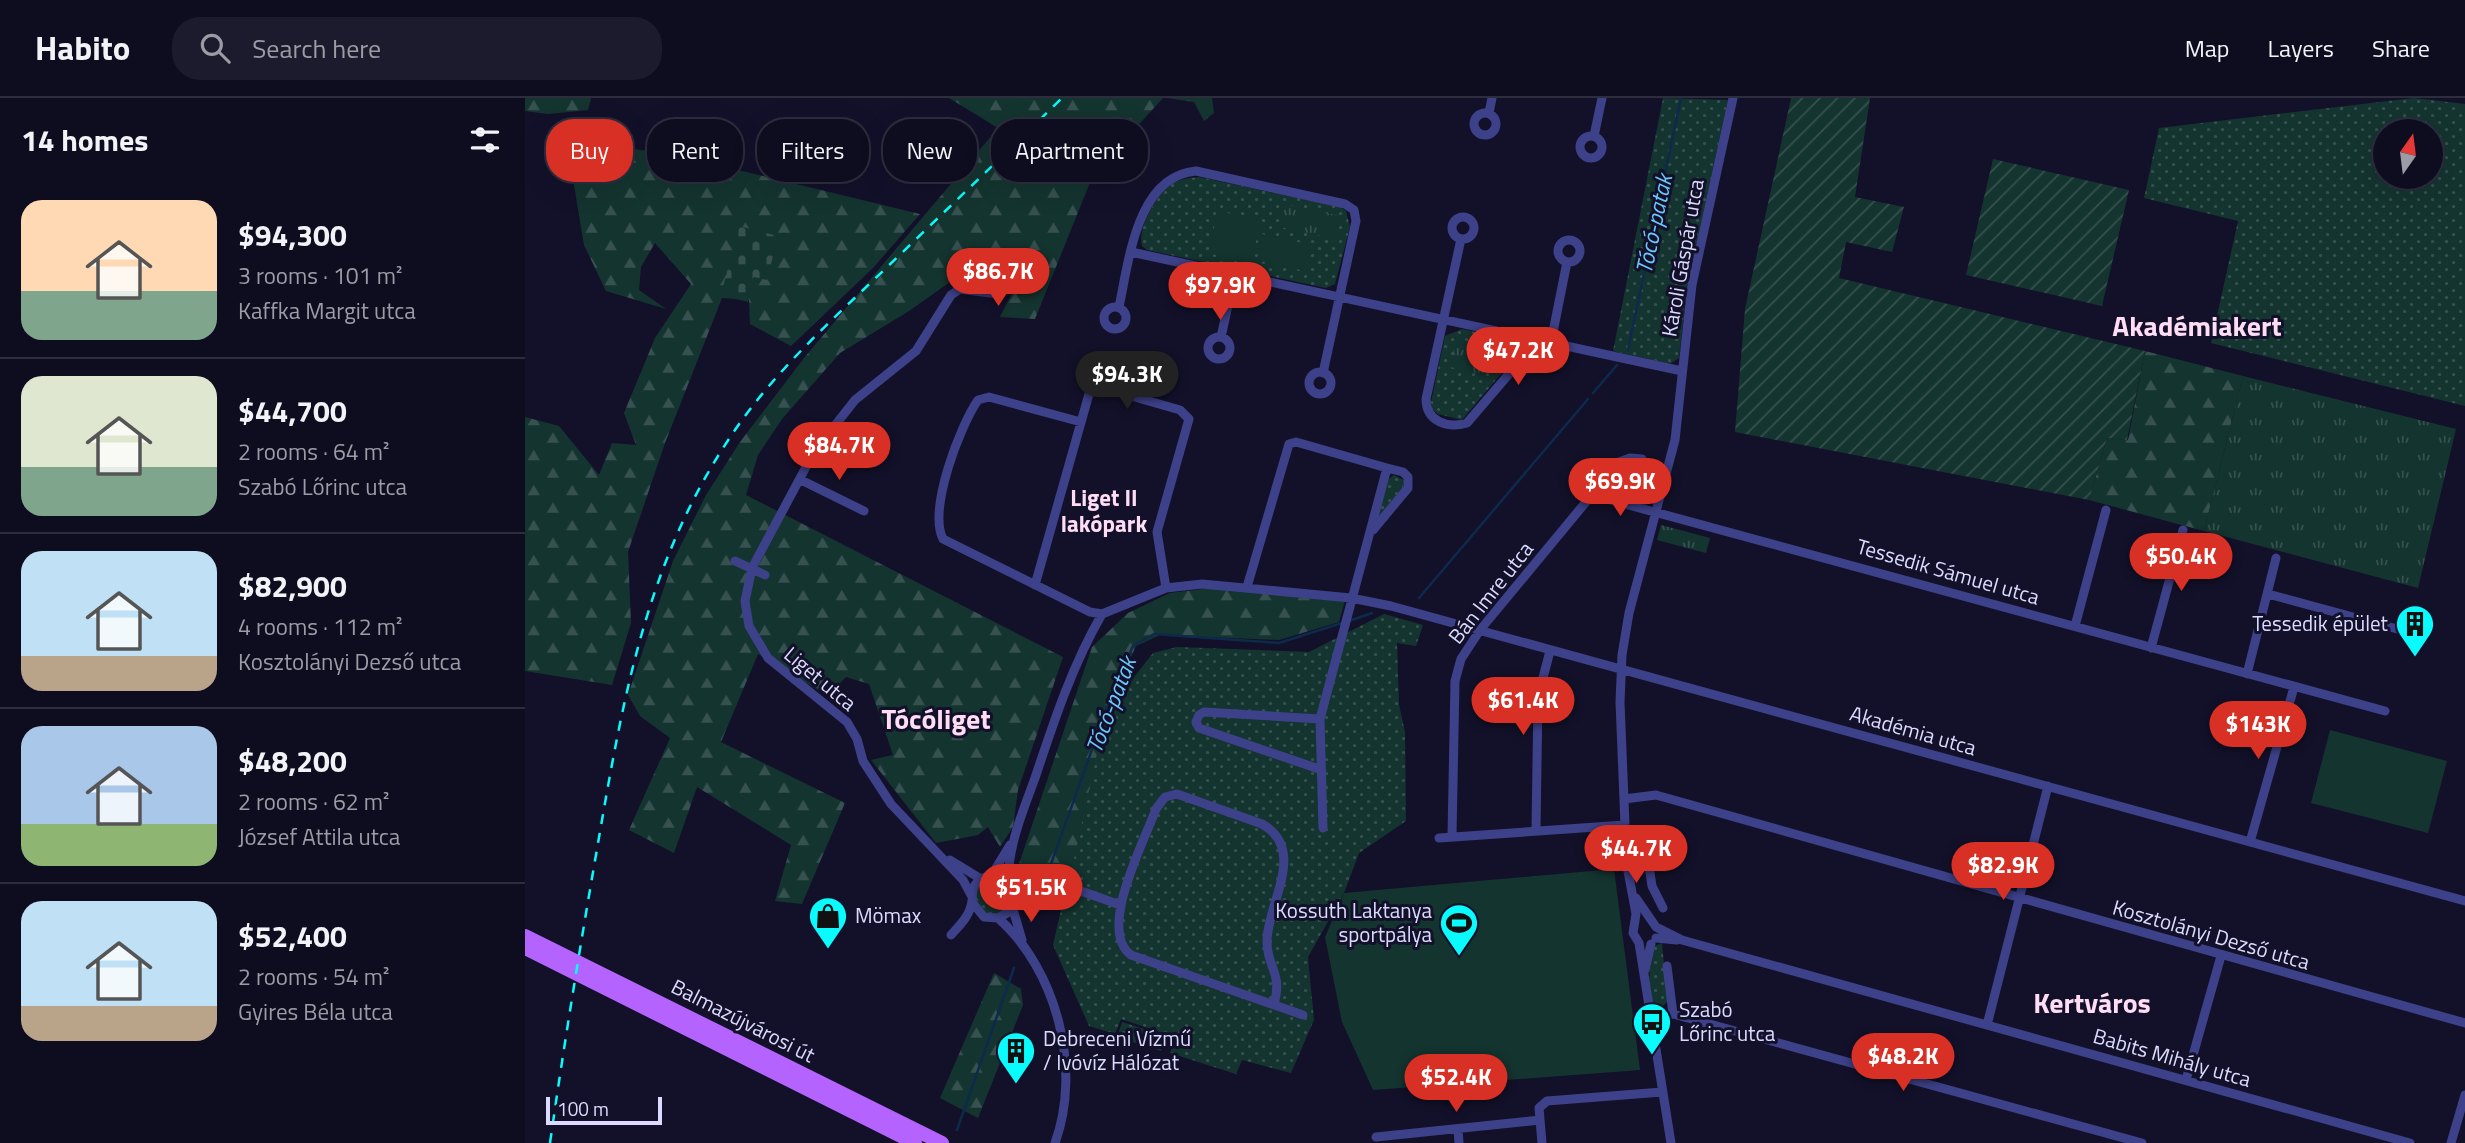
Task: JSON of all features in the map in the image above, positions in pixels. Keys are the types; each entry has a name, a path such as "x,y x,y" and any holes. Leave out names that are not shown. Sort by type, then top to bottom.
{"main road":[{"name":"Balmazújvárosi út","path":"525,936 942,1143"},
{"name":"Balmazújvárosi út","path":"525,948 915,1143"}],"street":[{"path":"1489,113 1492,98"},
{"path":"1594,136 1602,98"},
{"name":"Károli Gáspár utca","path":"1656,512 1677,427 1692,285 1733,98"},
{"path":"1119,307 1141,220 1163,182 1179,173 1196,171 1345,204 1354,210 1356,220 1324,373"},
{"path":"1461,239 1426,409 1432,417 1449,425 1467,423 1538,340"},
{"path":"1131,252 1682,371"},
{"path":"1551,342 1567,262"},
{"name":"Liget utca","path":"959,289 998,293 1007,287 1008,280 1003,270 992,268 959,289 951,295 916,351 863,394 831,428 752,568 745,601 749,626 759,646 782,671 847,722 857,739 863,761 883,793 911,829 963,880 972,899"},
{"path":"1221,337 1235,274"},
{"path":"1035,585 1089,394 1093,388 1100,387 1180,410 1189,419 1157,532 1166,588"},
{"path":"1025,948 1010,885 1013,841 1080,652 1102,614 1090,612 943,539 940,522 949,469 966,422 978,400 989,397 1081,422"},
{"path":"1247,587 1289,444 1296,442 1403,472 1408,477 1408,488 1369,535"},
{"name":"Bán Imre utca","path":"1452,836 1455,681 1461,659 1480,630 1619,463 1630,458 1642,459"},
{"path":"1323,828 1319,769 1320,719 1387,468"},
{"path":"801,480 864,511"},
{"name":"Tessedik Sámuel utca","path":"1592,495 2385,711"},
{"path":"2075,626 2106,510"},
{"path":"1656,512 1629,613 1621,668 1624,799 1636,925 1633,933 1639,943 1671,1143"},
{"path":"2151,648 2183,530"},
{"path":"2247,674 2276,558"},
{"path":"735,561 765,575"},
{"name":"Akadémia utca","path":"1102,614 1166,588 1202,584 1351,598 1621,668 2465,901"},
{"path":"2268,594 2401,630"},
{"path":"1536,830 1538,697 1550,650"},
{"path":"2250,842 2294,687"},
{"path":"1319,769 1199,728 1196,722 1199,715 1205,712 1320,719"},
{"path":"1987,1025 2048,786"},
{"path":"1274,1004 1279,985 1269,958 1267,932 1283,877 1280,843 1270,828 1177,794 1165,797 1156,809 1120,905 1118,938 1122,949 1131,955 1303,1015"},
{"name":"Kosztolányi Dezső utca","path":"1624,799 1656,795 2019,900 2465,1024"},
{"path":"1439,838 1625,825"},
{"path":"1626,842 1645,840 1652,886 1663,908"},
{"path":"1013,841 972,899 965,919 951,935 983,917 998,918 1025,948 1039,970 1056,1013 1066,1088 1055,1143"},
{"name":"Liget utca","path":"937,852 986,878"},
{"path":"986,878 1010,885 1084,892 1120,905"},
{"path":"998,918 1013,904 1063,892"},
{"path":"1633,893 1653,924 1653,941 1644,975"},
{"path":"972,899 983,917"},
{"path":"1636,925 1643,921 1653,924"},
{"name":"Babits Mihály utca","path":"1653,924 1682,940 2410,1143"},
{"name":"Babits Mihály utca","path":"1653,941 1682,940"},
{"path":"1639,943 1653,941"},
{"path":"2186,1080 2221,956"},
{"path":"1667,966 1673,1014"},
{"path":"1649,1016 1673,1014 2141,1143"},
{"path":"1542,1143 1539,1108 1547,1101 1662,1092"},
{"path":"2451,1143 2465,1095"},
{"path":"1376,1136 1539,1120"},
{"path":"1458,1129 1459,1143"}],"green space":[{"path":"525,98 591,98 588,110 548,114 525,111"},
{"path":"949,98 1163,98 1144,119 991,119 991,124"},
{"path":"1167,98 1212,98 1214,113 1204,121 1194,102"},
{"path":"1663,98 1728,100 1687,287 1679,358 1670,364 1613,351"},
{"path":"1791,98 1870,98 1855,197 1904,207 1892,252 1846,242 1839,278 2145,351 2127,440 2107,438 2089,500 1735,432 1745,309"},
{"path":"2414,98 2465,104 2465,406 2211,343 2238,221 2144,198 2159,128"},
{"path":"991,136 991,182 1090,182 1035,319 1000,317 1016,285 1019,250 981,264 957,277 909,311 840,353 782,419 758,455 746,495 1063,657 1018,790 1013,827 1000,847 988,827 978,835 936,843 871,760 893,755 869,684 846,677 839,684 843,696 830,697 758,654 721,742 845,803 802,904 775,901 791,845 697,787 674,853 629,830 670,738 640,716 628,695 673,561 706,495 740,442 804,358 952,182 977,182 977,153"},
{"path":"633,149 647,151 647,182 743,182 743,171 757,175 757,182 788,182 920,214 873,268 791,346 750,324 749,300 722,298 665,443 628,552 631,623 612,685 525,671 525,417 559,426 599,475 612,443 636,445 624,413 655,338 691,284 655,243 641,267 639,290 666,309 606,291 584,245 574,182 633,182"},
{"path":"1993,159 2129,190 2102,306 1966,275"},
{"path":"1199,177 1340,207 1346,211 1350,227 1335,284 1326,288 1147,250 1142,246 1142,230 1160,195 1172,184"},
{"path":"1285,204 1341,216 1336,239 1280,227"},
{"path":"1218,211 1261,220 1251,263 1208,253"},
{"path":"739,226 778,236 767,280 754,277 748,302 721,295"},
{"path":"1262,234 1311,245 1305,271 1257,260"},
{"path":"1462,329 1509,339 1519,345 1520,351 1462,420 1438,414 1432,409 1431,402 1445,336"},
{"path":"1456,339 1491,347 1485,375 1450,367"},
{"path":"2145,351 2243,376 2204,531 2089,500 2107,438 2128,440"},
{"path":"2243,376 2456,429 2418,588 2204,531"},
{"path":"1632,461 1662,466 1651,503 1645,505 1605,492 1614,474"},
{"path":"1394,475 1404,480 1403,487 1378,517 1388,479"},
{"path":"1661,525 1710,538 1706,553 1657,540"},
{"path":"1228,586 1345,600 1339,622 1279,640 1160,635 1136,646 1106,713 1071,873 1032,874 1019,864 1092,647 1128,613 1170,593"},
{"path":"1384,614 1423,625 1416,646 1397,643 1399,705 1405,732 1406,821 1359,853 1344,893 1308,957 1314,1020 1291,1073 1242,1060 1236,1074 1170,1053 1175,1037 1121,1019 1115,1034 1089,1026 1053,945 1106,713 1153,653 1177,647 1309,652"},
{"path":"2330,730 2447,761 2428,833 2311,803"},
{"path":"1614,869 1640,1070 1373,1090 1342,1022 1325,937 1344,893"},
{"path":"993,880 1005,885 1010,897 1005,909 993,914 981,909 976,897 981,885"},
{"path":"1662,943 1667,1002 1661,1008 1652,1005 1649,975 1655,946"},
{"path":"994,973 1021,989 1023,1005 978,1118 940,1098"},
{"path":"1122,1022 1166,1036 1161,1051 1117,1037"}],"waterway":[{"name":"Tócó-patak","path":"1628,350 1681,98"},
{"name":"Tócó-patak","path":"1593,393 1617,365"},
{"name":"Tócó-patak","path":"1419,598 1588,399"},
{"name":"Tócó-patak","path":"1349,621 1372,613"},
{"name":"Tócó-patak","path":"1046,878 1114,688 1133,646 1154,634 1279,643 1342,623"},
{"name":"Tócó-patak","path":"1030,921 1035,908"},
{"name":"Tócó-patak","path":"957,1130 1014,968"}],"railway":[{"path":"550,1143 578,959 630,678 663,570 685,517 712,466 745,416 777,377 829,323 1062,98"}],"place":[{"name":"Tessedik épület","path":"2415,658"},
{"name":"Mömax","path":"828,950"},
{"name":"Kossuth Laktanya sportpálya","path":"1459,957"},
{"name":"Szabó Lőrinc utca","path":"1652,1056"},
{"name":"Debreceni Vízmű / Ivóvíz Hálózat","path":"1016,1085"}],"district":[{"name":"Akadémiakert","path":"2197,326"},
{"name":"Liget II lakópark","path":"1104,511"},
{"name":"Tócóliget","path":"936,719"},
{"name":"Kertváros","path":"2092,1003"}]}
